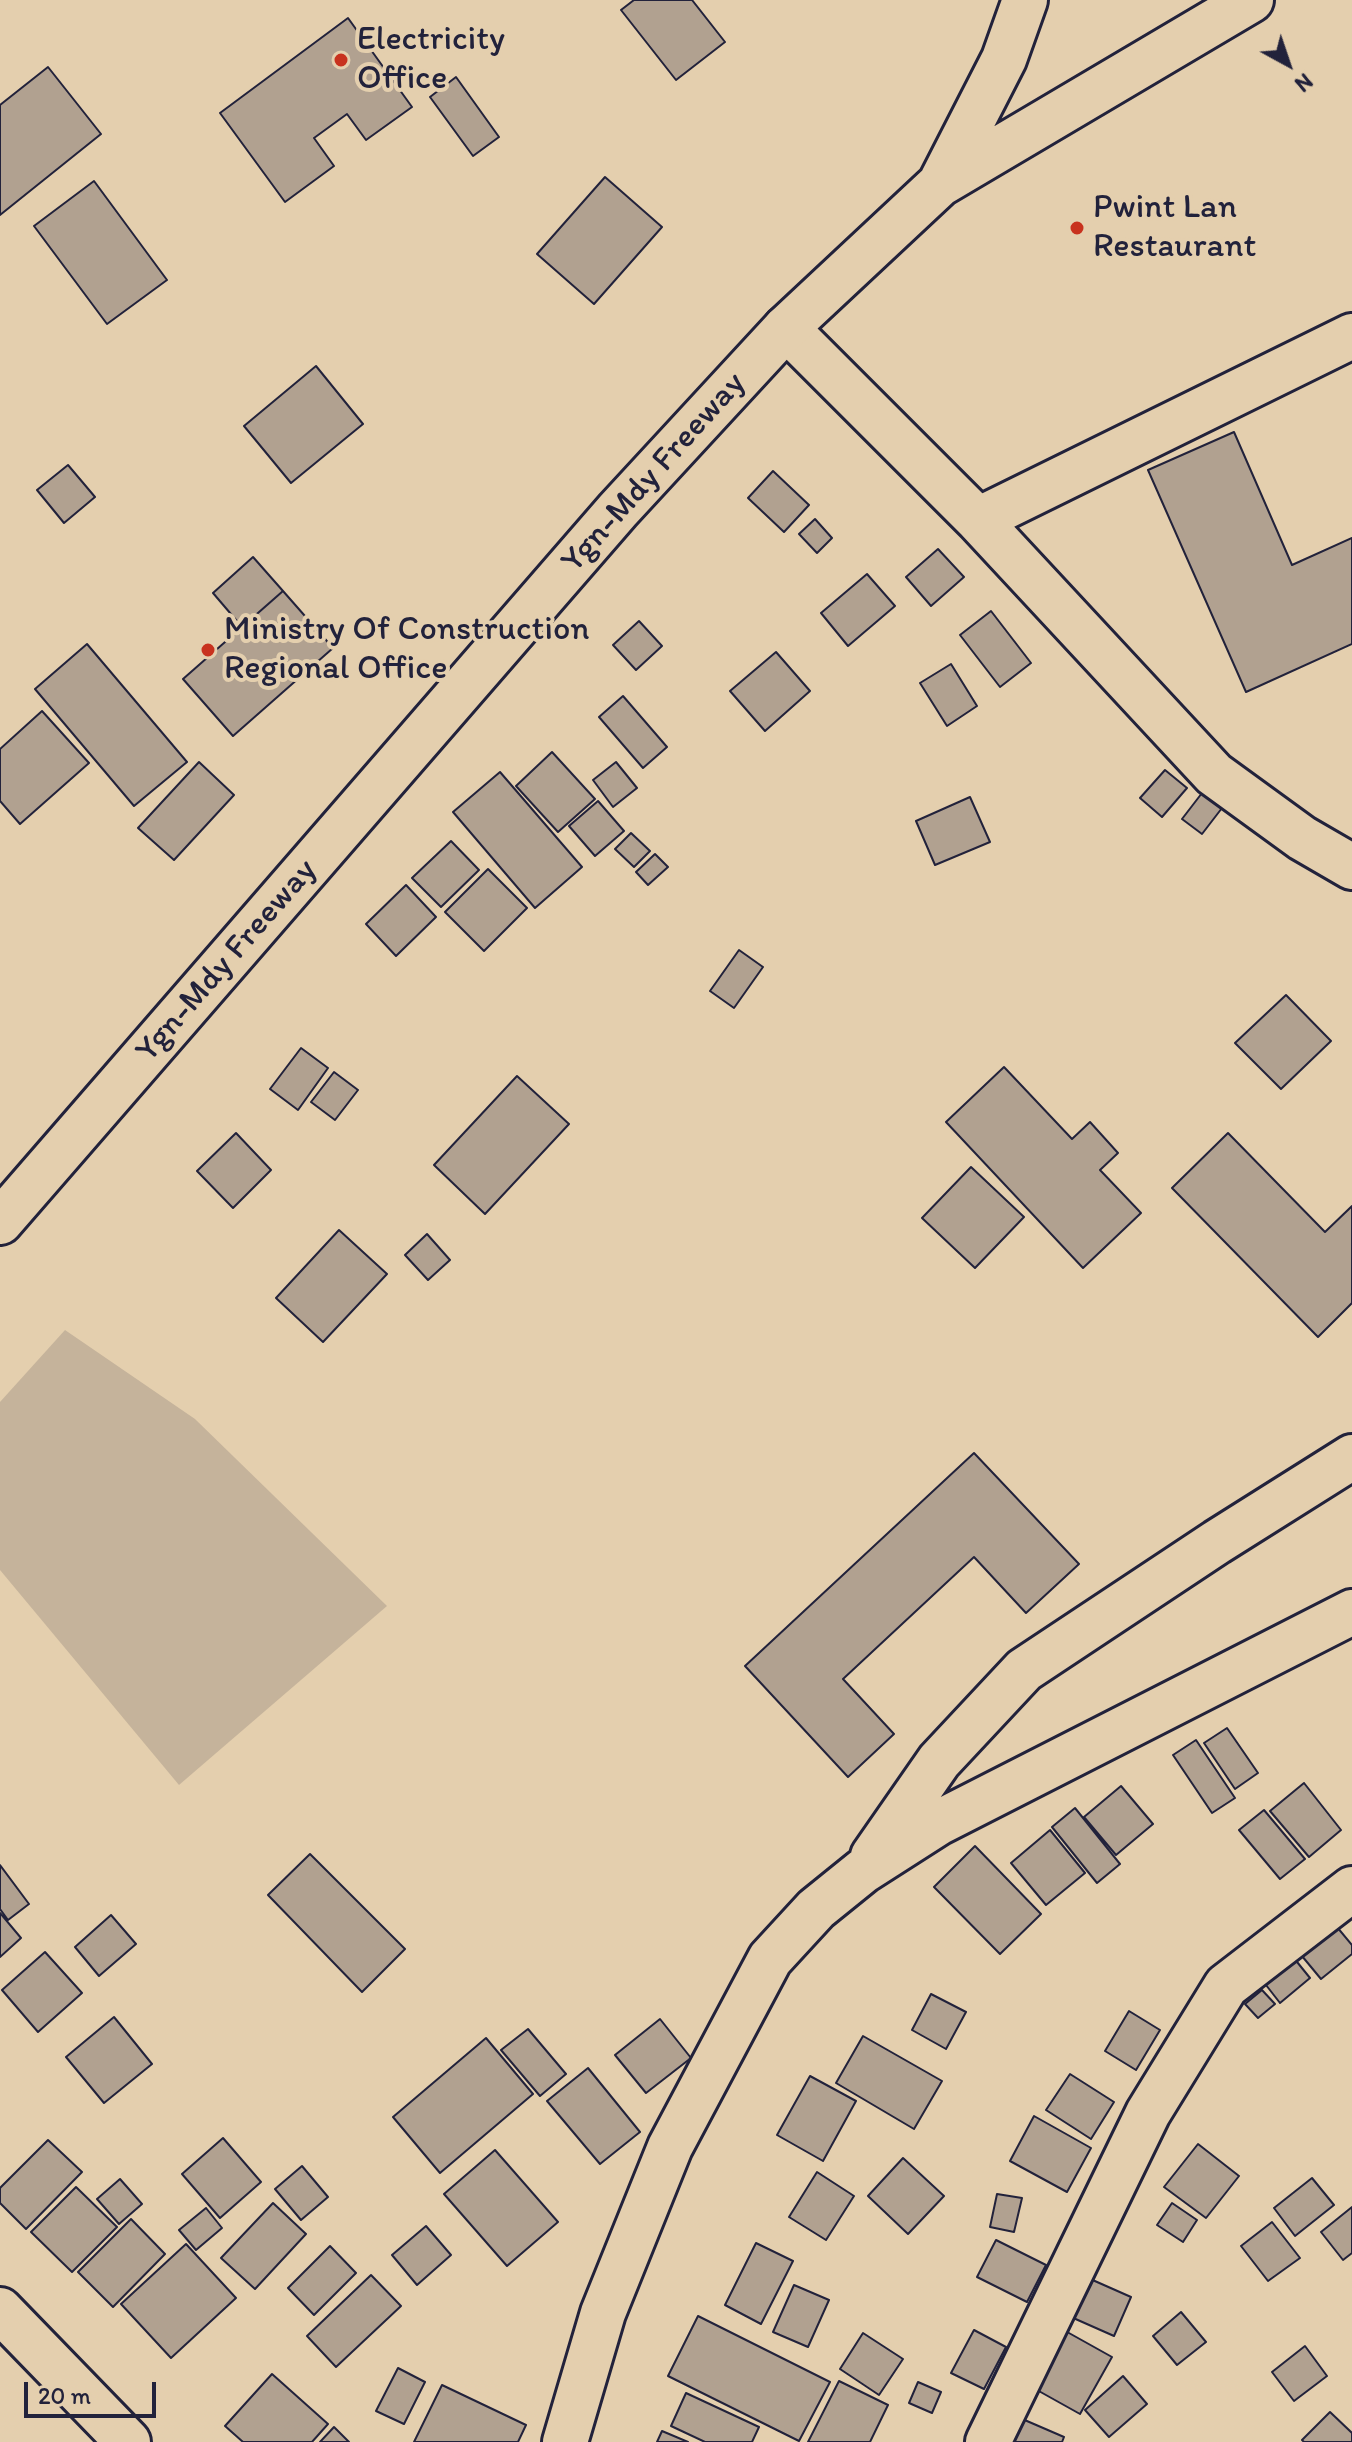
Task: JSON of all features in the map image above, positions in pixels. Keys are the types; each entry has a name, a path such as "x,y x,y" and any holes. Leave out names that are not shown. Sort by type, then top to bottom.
{"main road":[{"name":"Ygn-Mdy Freeway","path":"0,1222 618,510 786,328 940,184 1004,59 1025,0"},
{"path":"940,184 1251,0"},
{"path":"786,328 978,520 1214,774 1302,838 1352,867"},
{"path":"978,520 1352,336"},
{"path":"863,1871 939,1761 1024,1670 1204,1550 1352,1457"},
{"path":"565,2442 603,2313 670,2147 770,1959 816,1909 863,1871 938,1823 1352,1612"},
{"path":"988,2442 1148,2113 1226,1986 1352,1889"},
{"path":"0,2310 128,2442"}],"shaded area":[{"path":"65,1330 195,1419 387,1606 179,1785 0,1570 0,1402"}],"building":[{"path":"634,0 692,0 725,42 676,80 621,10"},
{"path":"348,18 412,107 366,140 347,114 314,138 334,166 285,202 220,113"},
{"path":"48,67 101,134 0,215 0,105"},
{"path":"456,77 499,137 473,156 430,97"},
{"path":"605,177 662,227 594,304 537,254"},
{"path":"94,181 167,280 107,324 34,226"},
{"path":"316,366 363,424 291,483 244,426"},
{"path":"1234,432 1292,565 1352,538 1352,644 1246,692 1148,470"},
{"path":"68,465 95,497 64,523 37,490"},
{"path":"773,471 809,505 784,532 748,498"},
{"path":"815,519 832,538 817,553 799,534"},
{"path":"938,549 964,577 931,606 906,577"},
{"path":"253,557 283,591 242,627 213,593"},
{"path":"867,574 895,606 848,646 821,613"},
{"path":"283,591 333,648 233,736 183,679"},
{"path":"991,611 1031,663 1000,687 960,635"},
{"path":"639,621 662,646 636,670 613,645"},
{"path":"87,644 187,762 134,806 35,689"},
{"path":"776,652 810,691 765,731 730,691"},
{"path":"951,664 977,706 947,726 920,683"},
{"path":"623,696 667,747 643,768 599,717"},
{"path":"42,711 89,763 20,824 0,801 0,749"},
{"path":"552,752 595,799 558,832 516,786"},
{"path":"199,762 234,795 174,860 138,828"},
{"path":"616,762 637,788 613,807 593,780"},
{"path":"1165,770 1187,788 1162,817 1140,798"},
{"path":"500,772 582,867 535,908 453,812"},
{"path":"1202,793 1222,808 1202,834 1182,819"},
{"path":"970,797 990,842 935,865 916,821"},
{"path":"598,801 624,831 595,856 569,826"},
{"path":"631,833 650,851 634,867 615,849"},
{"path":"451,841 479,870 441,907 412,878"},
{"path":"655,854 668,867 648,885 636,872"},
{"path":"488,869 527,908 484,951 445,912"},
{"path":"406,885 436,917 396,956 366,924"},
{"path":"739,950 763,967 734,1008 710,991"},
{"path":"1286,995 1331,1041 1281,1089 1235,1043"},
{"path":"301,1048 328,1068 298,1110 270,1089"},
{"path":"1004,1067 1072,1139 1090,1122 1118,1153 1100,1170 1141,1213 1083,1268 946,1122"},
{"path":"334,1072 358,1090 335,1120 311,1102"},
{"path":"517,1076 569,1124 485,1214 434,1165"},
{"path":"236,1133 271,1170 233,1208 197,1171"},
{"path":"1228,1133 1325,1232 1352,1206 1352,1303 1318,1337 1172,1188"},
{"path":"971,1167 1024,1217 975,1268 922,1218"},
{"path":"339,1230 387,1274 323,1342 276,1298"},
{"path":"427,1234 450,1260 428,1280 405,1255"},
{"path":"974,1453 1079,1564 1026,1613 974,1557 843,1679 894,1734 848,1777 745,1666"},
{"path":"1227,1728 1258,1773 1235,1789 1204,1743"},
{"path":"1196,1740 1235,1798 1212,1813 1173,1755"},
{"path":"1304,1783 1341,1830 1309,1857 1270,1811"},
{"path":"1121,1786 1153,1824 1116,1855 1084,1817"},
{"path":"1075,1808 1120,1864 1097,1883 1052,1827"},
{"path":"1264,1810 1305,1859 1280,1879 1239,1830"},
{"path":"1050,1830 1085,1873 1046,1905 1011,1863"},
{"path":"975,1846 1041,1914 1000,1954 934,1887"},
{"path":"310,1854 405,1949 362,1992 268,1895"},
{"path":"0,1865 29,1904 8,1920 0,1909"},
{"path":"0,1913 21,1938 0,1957"},
{"path":"111,1915 136,1944 99,1976 75,1947"},
{"path":"1332,1921 1352,1945 1352,1954 1321,1979 1297,1950"},
{"path":"45,1952 82,1993 38,2032 2,1990"},
{"path":"1289,1952 1310,1978 1280,2003 1259,1976"},
{"path":"1262,1990 1275,2004 1258,2018 1245,2004"},
{"path":"931,1994 966,2012 946,2049 912,2030"},
{"path":"1129,2011 1160,2030 1136,2070 1105,2051"},
{"path":"114,2017 152,2064 104,2103 66,2057"},
{"path":"660,2019 691,2058 646,2093 615,2055"},
{"path":"528,2029 566,2074 540,2096 501,2050"},
{"path":"863,2036 942,2081 914,2129 836,2083"},
{"path":"486,2038 533,2094 440,2173 393,2117"},
{"path":"588,2068 640,2132 600,2164 547,2101"},
{"path":"1070,2074 1114,2102 1091,2139 1046,2110"},
{"path":"810,2076 856,2101 823,2161 777,2135"},
{"path":"1034,2116 1091,2148 1067,2192 1010,2161"},
{"path":"223,2138 261,2182 220,2218 182,2174"},
{"path":"48,2140 82,2172 26,2229 0,2203 0,2188"},
{"path":"1198,2144 1239,2176 1206,2218 1164,2187"},
{"path":"495,2150 558,2222 507,2266 444,2194"},
{"path":"903,2158 944,2196 908,2234 868,2196"},
{"path":"302,2166 328,2197 301,2220 275,2189"},
{"path":"817,2172 854,2196 826,2240 789,2217"},
{"path":"1312,2178 1334,2205 1295,2236 1274,2208"},
{"path":"120,2179 142,2204 119,2224 97,2199"},
{"path":"76,2187 117,2227 72,2272 31,2232"},
{"path":"997,2194 1022,2198 1014,2232 990,2227"},
{"path":"273,2203 306,2234 255,2289 221,2258"},
{"path":"1172,2203 1197,2220 1183,2242 1157,2225"},
{"path":"1352,2207 1352,2253 1343,2260 1321,2232"},
{"path":"206,2208 222,2228 196,2250 179,2230"},
{"path":"131,2219 165,2254 113,2307 78,2272"},
{"path":"1272,2222 1300,2258 1268,2281 1241,2246"},
{"path":"426,2226 451,2255 417,2285 392,2255"},
{"path":"996,2240 1046,2265 1027,2302 977,2277"},
{"path":"756,2243 793,2261 761,2324 725,2305"},
{"path":"186,2244 236,2298 171,2358 121,2304"},
{"path":"330,2246 356,2273 314,2315 288,2288"},
{"path":"1079,2274 1131,2297 1114,2336 1062,2313"},
{"path":"371,2275 401,2306 336,2367 307,2336"},
{"path":"794,2285 829,2300 808,2347 773,2332"},
{"path":"1181,2312 1206,2342 1177,2365 1153,2336"},
{"path":"698,2316 830,2382 799,2441 668,2376"},
{"path":"1060,2328 1112,2357 1080,2414 1028,2385"},
{"path":"974,2330 1006,2347 984,2389 951,2373"},
{"path":"863,2333 903,2359 879,2395 840,2369"},
{"path":"1305,2346 1327,2376 1294,2401 1272,2372"},
{"path":"398,2368 425,2382 404,2424 376,2411"},
{"path":"272,2374 328,2424 312,2442 243,2442 225,2426"},
{"path":"1123,2376 1147,2404 1109,2437 1085,2410"},
{"path":"839,2381 888,2405 870,2442 808,2442"},
{"path":"918,2382 941,2392 932,2413 909,2403"},
{"path":"442,2385 526,2425 518,2442 414,2442"},
{"path":"686,2393 759,2427 752,2442 705,2442 671,2426"},
{"path":"1330,2412 1352,2433 1352,2442 1304,2442 1302,2440"},
{"path":"1020,2418 1064,2437 1062,2442 1009,2442"},
{"path":"334,2427 349,2442 320,2442"},
{"path":"662,2431 688,2442 657,2442"}],"place":[{"name":"Electricity Office","path":"341,60"},
{"name":"Pwint Lan Restaurant","path":"1077,228"},
{"name":"Ministry Of Construction Regional Office","path":"208,650"}]}
